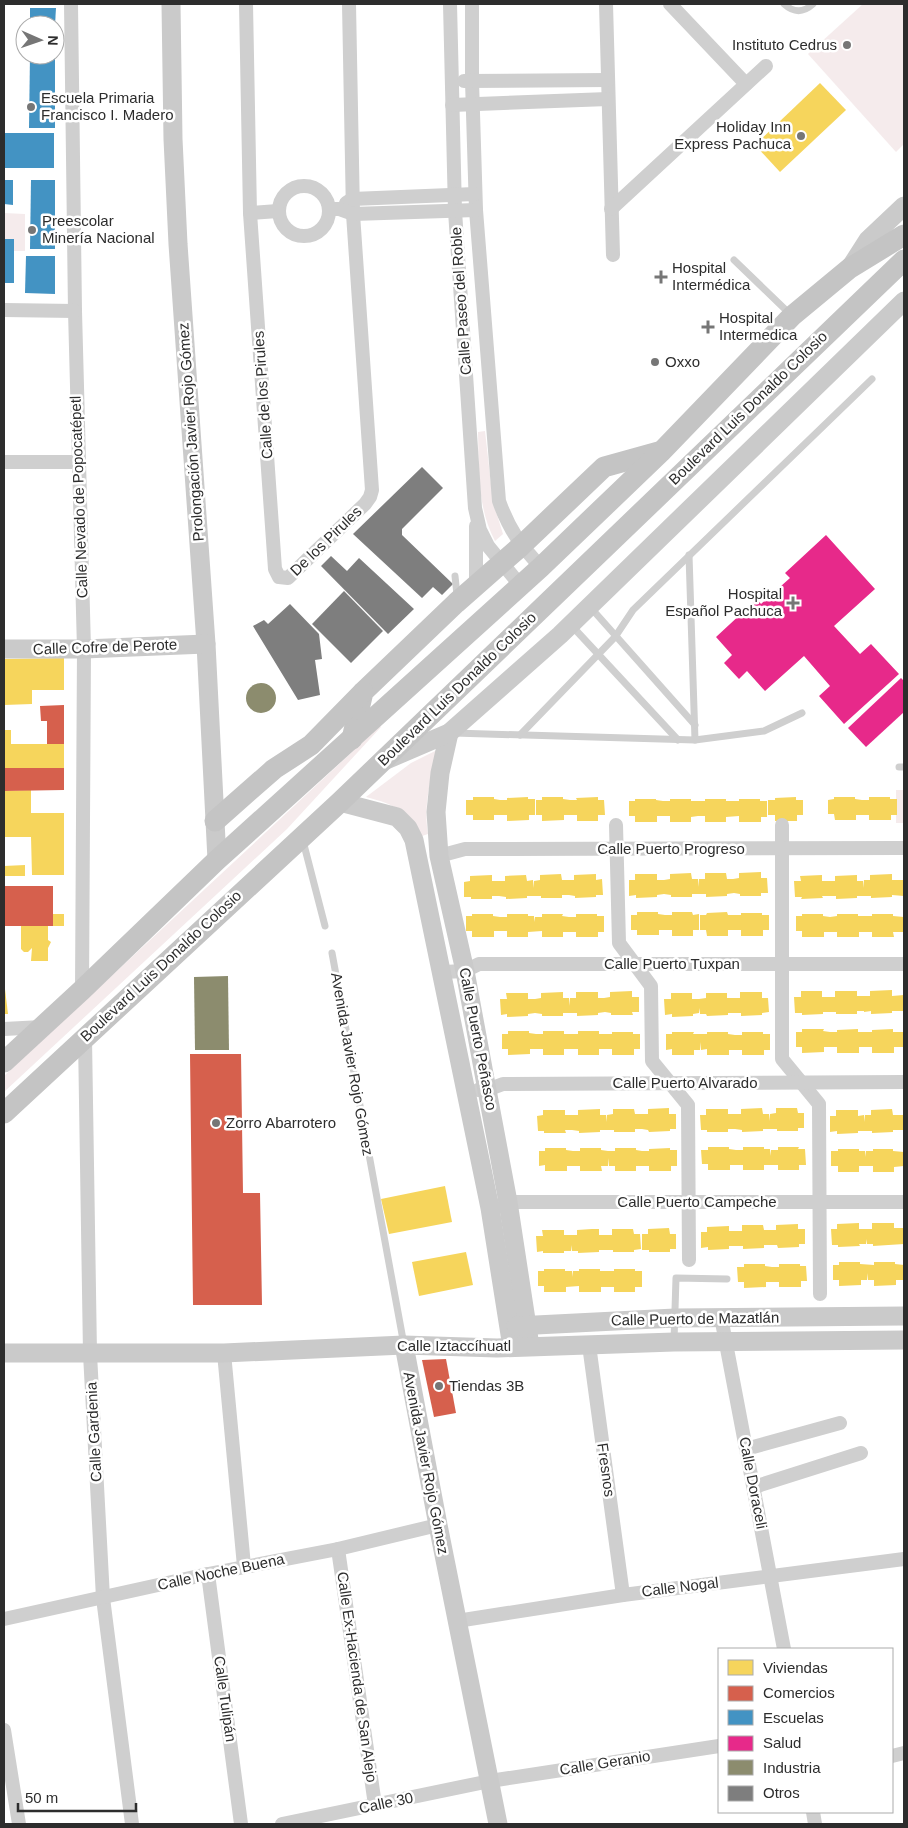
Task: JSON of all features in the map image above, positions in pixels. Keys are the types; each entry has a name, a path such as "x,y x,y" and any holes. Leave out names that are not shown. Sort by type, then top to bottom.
{"main road":[{"name":"Boulevard Luis Donaldo Colosio","path":"4,1062 217,860 541,566 661,452 792,316 850,268 902,236"},
{"name":"Boulevard Luis Donaldo Colosio","path":"4,1113 340,802 904,260"},
{"path":"215,821 274,769 311,745 456,603 484,570 521,546 604,467 661,452"},
{"path":"352,739 363,692"}],"street":[{"name":"Calle Nevado de Popocatépetl","path":"71,4 74,311 84,649 82,990"},
{"name":"Prolongación Javier Rojo Gómez","path":"171,4 173,139 178,244 206,644 217,860"},
{"name":"Calle de los Pirules","path":"246,4 250,213 275,569 279,577"},
{"path":"348,4 353,214"},
{"name":"Calle Paseo del Roble","path":"450,4 454,196 475,508 480,530 488,546 484,570 520,584"},
{"name":"Calle Paseo del Roble","path":"472,4 476,210 499,501 511,531 521,546 541,566"},
{"path":"606,4 613,255"},
{"path":"670,4 746,84"},
{"path":"611,209 766,66"},
{"path":"451,81 608,80"},
{"path":"533,81 534,101"},
{"path":"452,105 608,99"},
{"path":"476,194 352,199 334,209 326,224 320,230 305,236 290,232 280,220 278,211 283,196 295,187 302,185 317,189 334,209 353,214 476,210"},
{"path":"850,268 868,240 904,206"},
{"path":"250,213 278,211"},
{"name":"De los Pirules","path":"279,577 288,578 370,498 372,490 353,214"},
{"path":"383,761 448,733 571,624 904,301"},
{"path":"4,310 74,311"},
{"path":"4,462 78,462"},
{"path":"475,508 484,570"},
{"name":"Calle Cofre de Perote","path":"4,649 84,649 206,644"},
{"name":"Calle Puerto Peñasco","path":"448,733 440,774 436,812 439,856 465,971 508,1202 518,1326 513,1347"},
{"name":"Calle Puerto Peñasco","path":"340,802 397,817 408,828 414,840 490,1208 518,1326"},
{"path":"616,825 619,943 651,986 652,1061 688,1105 689,1260"},
{"path":"782,825 782,1060 819,1104 820,1294"},
{"name":"Calle Puerto Progreso","path":"439,856 465,849 904,848"},
{"name":"Calle Puerto Tuxpan","path":"442,972 465,971 479,964 904,964"},
{"path":"4,1029 42,1027"},
{"name":"Calle Gardenia","path":"85,1038 90,1354 103,1598 132,1824"},
{"name":"Calle Puerto Alvarado","path":"466,1090 488,1090 503,1084 904,1082"},
{"name":"Calle Puerto Campeche","path":"490,1208 508,1202 904,1202"},
{"name":"Calle Puerto de Mazatlán","path":"518,1326 675,1318 904,1316"},
{"name":"Calle Doraceli","path":"721,1317 784,1648"},
{"name":"Calle Iztaccíhuatl","path":"4,1353 224,1354 404,1345 513,1347 674,1342 904,1340"},
{"name":"Avenida Javier Rojo Gómez","path":"404,1345 498,1824"},
{"name":"Fresnos","path":"589,1345 623,1595"},
{"path":"224,1354 244,1566"},
{"path":"746,1449 840,1423"},
{"path":"754,1487 861,1453"},
{"name":"Calle Noche Buena","path":"4,1618 244,1566 338,1549 438,1525"},
{"name":"Calle Ex-Hacienda de San Alejo","path":"338,1549 375,1805"},
{"name":"Calle Nogal","path":"458,1621 623,1595 904,1559"},
{"name":"Calle Tulipán","path":"208,1574 241,1824"},
{"path":"4,1730 19,1824"},
{"name":"Calle Geranio","path":"490,1780 718,1746"},
{"name":"Calle 30","path":"282,1824 490,1780"}],"lane":[{"path":"784,4 792,11 801,11 813,4"},
{"path":"734,260 792,316"},
{"path":"520,735 615,637 633,610 872,379"},
{"path":"688,555 695,740"},
{"path":"455,576 456,603"},
{"path":"589,606 695,725"},
{"path":"571,624 678,740"},
{"path":"448,733 695,740 764,731 802,713"},
{"path":"302,836 325,926"},
{"name":"Avenida Javier Rojo Gómez","path":"332,953 404,1345"},
{"path":"674,1342 676,1278 727,1279"}],"shaded area":[{"name":"Instituto Cedrus","path":"863,4 904,4 904,144 896,152 808,54"},
{"path":"4,213 25,214 25,251 14,251 14,239 4,239"},
{"path":"485,431 493,502 503,534 495,541 485,515 480,488 478,432"},
{"path":"380,726 287,829 4,1092 4,1076"},
{"path":"439,749 427,801 428,834 422,836 404,814 392,806 366,797 411,763"},
{"path":"896,790 904,790 904,823 896,823"}],"building: Viviendas":[{"path":"820,83 846,110 780,172 755,145"},
{"path":"64,658 64,690 32,690 32,704 4,705 4,659"},
{"path":"4,730 11,730 11,744 64,744 64,768 4,768"},
{"path":"31,790 31,813 64,813 64,875 32,875 31,837 4,837 4,791"},
{"path":"473,797 494,797 494,799 500,800 528,797 528,799 535,799 535,815 529,815 529,820 507,821 507,815 494,815 494,820 473,820 473,815 466,815 466,800 473,800"},
{"path":"542,797 563,797 563,799 577,800 576,798 598,797 598,800 604,800 605,815 598,815 598,821 577,821 577,815 564,815 564,820 542,821 542,815 536,815 536,800 542,800"},
{"path":"796,797 796,800 803,800 803,815 797,815 797,821 775,821 775,815 768,815 768,800"},
{"path":"834,797 855,797 855,799 862,800 869,800 869,797 897,799 897,815 891,815 891,820 869,820 869,815 856,815 856,820 835,820 834,814 828,814 828,800 834,799"},
{"path":"635,799 670,801 670,799 691,799 691,801 705,801 705,799 726,799 726,801 739,801 739,799 760,799 760,801 767,801 767,817 761,817 761,822 739,822 739,816 726,817 726,822 705,822 705,816 698,816 691,817 691,822 670,822 670,816 657,816 657,822 635,822 635,816 629,816 629,801 635,801"},
{"path":"25,865 25,876 4,876 4,866"},
{"path":"761,872 761,878 767,878 768,893 761,893 761,896 740,896 740,894 734,893 727,894 727,896 706,897 706,894 692,894 692,897 671,897 671,895 664,894 657,895 657,897 636,898 636,895 629,896 629,880 635,880 635,874 657,874 657,880 664,880 670,879 670,874 691,873 692,879 698,879 698,887 699,879 705,879 705,873 726,873 727,879 733,879 739,878 739,873"},
{"path":"561,874 562,880 574,880 574,875 596,874 596,880 602,879 603,895 575,898 575,896 569,895 562,895 562,898 527,896 527,898 506,899 506,897 499,896 492,896 492,899 464,897 464,882 470,881 470,876 492,875 492,881 505,881 505,876 526,875 527,881 533,880 533,888 534,881 540,880 540,875"},
{"path":"892,874 892,880 904,880 904,896 892,895 892,897 871,898 871,896 857,896 857,898 836,899 836,896 801,899 802,897 795,897 794,881 801,881 800,876 822,875 822,881 835,881 835,876 857,875 857,881 863,881 863,888 864,880 870,880 870,875"},
{"path":"637,912 658,912 658,914 665,915 672,915 672,912 699,914 699,930 693,930 693,936 672,936 672,930 659,930 659,935 637,935 637,930 631,930 631,915 637,915"},
{"path":"727,912 728,915 762,913 762,915 769,915 769,930 763,930 763,936 741,936 741,930 728,930 728,936 707,936 706,930 700,930 700,915"},
{"path":"53,914 64,914 64,926 53,926"},
{"path":"472,914 493,914 493,916 507,917 507,914 528,914 528,916 534,916 534,922 535,917 542,917 542,914 563,914 562,916 576,917 576,914 597,914 597,916 604,916 604,932 598,932 598,937 576,937 576,932 563,932 563,937 542,937 542,931 528,932 528,937 507,937 507,931 494,931 494,937 472,937 472,931 466,931 466,916 472,916"},
{"path":"802,914 823,914 823,916 830,917 837,916 837,914 872,916 872,914 893,914 893,916 904,917 904,932 893,932 894,937 872,937 872,932 859,932 859,937 837,937 837,932 824,932 824,937 802,937 802,931 796,931 796,916 802,916"},
{"path":"21,926 48,926 48,940 51,942 48,948 48,961 31,961 32,948 28,952 24,952 21,949"},
{"path":"5,989 8,1014 4,1014"},
{"path":"892,990 892,996 904,995 904,1011 871,1014 871,1011 857,1011 857,1014 823,1012 823,1014 802,1015 802,1013 795,1013 794,997 801,997 801,991 822,991 822,997 835,997 835,991 857,991 857,996 870,996 870,991"},
{"path":"632,991 632,997 639,997 639,1012 632,1012 633,1015 611,1015 611,1013 605,1012 598,1013 598,1015 577,1016 577,1013 563,1013 563,1016 542,1016 542,1014 535,1013 528,1014 528,1016 507,1017 507,1014 501,1015 500,999 507,999 506,993 528,993 528,999 535,999 541,998 541,993 563,992 563,998 569,998 569,1006 570,998 576,998 576,992 598,992 598,998 604,998 610,997 610,992"},
{"path":"740,992 762,992 762,998 768,998 769,1012 762,1013 762,1015 741,1016 741,1013 728,1013 728,1015 707,1016 706,1014 700,1014 700,1008 699,1013 693,1014 693,1016 672,1017 672,1014 665,1015 664,999 671,999 671,993 692,993 692,999 699,999 706,998 706,993 727,993 727,998 740,998"},
{"path":"802,1029 824,1029 823,1031 837,1032 837,1030 858,1029 858,1032 872,1032 872,1030 893,1029 893,1032 904,1032 904,1047 894,1047 894,1053 872,1053 872,1047 859,1047 859,1053 837,1053 837,1047 824,1047 824,1052 802,1053 802,1047 796,1047 796,1032 802,1032"},
{"path":"508,1031 529,1031 529,1033 536,1034 543,1034 543,1031 564,1031 564,1034 578,1034 578,1031 599,1031 599,1034 633,1032 633,1034 640,1034 640,1049 634,1049 634,1055 612,1055 612,1049 599,1049 599,1055 578,1055 578,1049 564,1049 564,1055 543,1055 543,1049 530,1049 530,1054 508,1055 508,1049 502,1049 502,1034 508,1034"},
{"path":"672,1032 707,1034 707,1032 728,1032 728,1034 742,1035 742,1032 763,1032 763,1034 770,1034 770,1050 764,1050 764,1055 742,1055 742,1050 729,1050 729,1055 707,1055 707,1049 701,1050 700,1042 700,1050 694,1050 694,1055 672,1055 672,1049 666,1050 666,1034 672,1034"},
{"path":"669,1108 669,1114 676,1114 676,1129 670,1129 670,1131 649,1132 648,1130 635,1129 635,1132 600,1130 600,1132 579,1133 579,1131 565,1130 566,1133 544,1133 544,1131 538,1131 537,1116 543,1115 543,1110 565,1110 565,1115 578,1115 578,1110 600,1109 600,1115 606,1115 606,1122 607,1115 613,1114 613,1109 634,1109 635,1114 648,1114 648,1109"},
{"path":"762,1108 763,1114 769,1114 769,1121 770,1114 776,1113 776,1108 797,1108 798,1113 804,1113 804,1128 798,1128 798,1131 763,1129 763,1131 742,1132 742,1130 728,1129 728,1132 707,1132 707,1130 701,1130 700,1115 706,1115 706,1109 728,1109 728,1114 741,1114 741,1109"},
{"path":"892,1109 893,1115 904,1115 904,1130 872,1133 872,1131 858,1131 858,1133 837,1134 837,1131 830,1132 830,1116 836,1116 836,1110 858,1110 858,1116 864,1115 864,1122 865,1115 871,1115 871,1110"},
{"path":"708,1147 729,1147 729,1149 743,1150 743,1147 764,1147 764,1149 770,1149 770,1156 771,1150 778,1150 778,1147 799,1147 798,1149 805,1149 806,1165 799,1165 799,1170 778,1170 778,1165 764,1165 764,1170 743,1170 743,1165 730,1165 730,1170 708,1170 708,1164 702,1164 701,1150 708,1150"},
{"path":"545,1148 566,1148 566,1150 580,1151 580,1148 601,1148 601,1150 615,1151 615,1148 636,1148 636,1150 649,1151 649,1149 670,1148 670,1150 677,1150 677,1166 671,1166 671,1171 649,1171 649,1166 636,1166 636,1171 615,1171 615,1166 609,1166 608,1158 608,1166 601,1166 602,1171 580,1171 580,1166 567,1166 567,1171 545,1171 545,1165 539,1166 539,1151 545,1151"},
{"path":"838,1149 859,1149 859,1151 865,1151 865,1157 866,1151 873,1151 873,1149 893,1149 893,1151 904,1152 904,1166 894,1167 894,1172 873,1172 873,1166 859,1166 859,1172 838,1172 838,1166 831,1166 831,1151 838,1151"},
{"path":"445,1186 452,1222 389,1234 381,1199"},
{"path":"859,1223 859,1229 872,1229 872,1223 894,1223 894,1228 904,1228 904,1244 873,1246 873,1244 867,1244 866,1239 866,1244 859,1244 860,1246 838,1247 838,1245 832,1245 831,1229 837,1229 837,1224"},
{"path":"798,1224 798,1229 805,1229 805,1244 799,1244 799,1247 778,1248 777,1245 764,1245 764,1248 743,1249 743,1246 729,1246 729,1249 708,1250 708,1247 701,1248 701,1232 707,1232 707,1227 729,1226 729,1231 742,1231 742,1225 763,1225 764,1230 776,1230 776,1225"},
{"path":"669,1228 670,1234 676,1234 676,1249 670,1249 670,1252 642,1250 642,1234 648,1234 648,1229"},
{"path":"599,1229 599,1235 612,1235 612,1229 633,1229 634,1234 640,1234 641,1249 634,1250 634,1252 599,1250 599,1252 578,1253 578,1251 572,1251 571,1245 571,1251 564,1251 564,1253 537,1252 536,1236 543,1236 542,1230 564,1230 564,1235 577,1235 577,1230"},
{"path":"466,1252 473,1285 419,1296 412,1262"},
{"path":"839,1262 860,1262 860,1264 874,1265 874,1262 895,1262 895,1264 904,1265 904,1280 896,1280 896,1285 874,1286 874,1280 868,1280 867,1273 867,1280 861,1280 861,1285 839,1286 839,1280 833,1280 833,1265 839,1265"},
{"path":"744,1264 765,1264 765,1266 779,1267 779,1264 800,1264 800,1266 806,1266 807,1281 801,1281 801,1287 779,1287 779,1282 766,1282 766,1287 744,1288 744,1282 738,1282 737,1267 744,1267"},
{"path":"544,1269 572,1271 572,1277 573,1271 579,1271 579,1269 614,1271 614,1269 635,1269 635,1271 642,1271 642,1287 635,1287 635,1292 614,1292 614,1287 601,1287 601,1292 579,1292 579,1286 566,1287 566,1292 544,1292 544,1286 538,1286 538,1271 544,1271"}],"building: Comercios":[{"path":"64,705 64,744 47,744 47,721 41,721 40,706"},
{"path":"4,768 64,768 64,790 4,791"},
{"path":"4,886 53,886 53,926 4,926"},
{"name":"Zorro Abarrotero","path":"190,1054 241,1054 243,1193 260,1193 262,1305 193,1305"},
{"name":"Tiendas 3B","path":"446,1359 456,1413 434,1417 422,1360"}],"building: Escuelas":[{"path":"30,8 56,8 56,15 30,15"},
{"path":"30,65 55,65 55,128 29,128"},
{"path":"4,133 54,133 54,168 4,168"},
{"path":"4,180 13,180 13,205 4,204"},
{"path":"31,180 55,180 55,249 30,249"},
{"path":"4,239 14,239 14,283 4,283"},
{"path":"26,256 55,256 55,294 25,293"}],"building: Salud":[{"path":"826,535 875,589 834,626 860,654 871,644 899,674 844,724 819,696 830,686 804,656 765,691 747,671 739,679 724,663 732,655 716,637 757,599 761,604 790,578 785,573"},
{"path":"901,678 904,681 904,712 866,747 848,728"}],"building: Industria":[{"path":"261,683 272,687 276,698 272,709 261,713 250,709 246,698 250,687"},
{"path":"228,976 229,1050 195,1050 194,977"}],"building: Otros":[{"path":"422,467 443,488 402,529 402,535 453,584 442,595 433,587 422,598 353,534"},
{"path":"331,556 347,571 359,558 414,609 388,634 321,566"},
{"path":"344,591 383,631 351,663 312,624"},
{"path":"290,604 319,634 322,659 315,660 320,695 298,700 253,626 264,620 268,624"}],"place":[{"name":"Instituto Cedrus","path":"847,45"},
{"name":"Escuela Primaria Francisco I. Madero","path":"31,107"},
{"name":"Holiday Inn Express Pachuca","path":"801,136"},
{"name":"Preescolar Minería Nacional","path":"32,230"},
{"name":"Hospital Intermédica","path":"661,277"},
{"name":"Hospital Intermedica","path":"708,327"},
{"name":"Oxxo","path":"655,362"},
{"name":"Hospital Español Pachuca","path":"793,603"},
{"name":"Zorro Abarrotero","path":"216,1123"},
{"name":"Tiendas 3B","path":"439,1386"}]}
